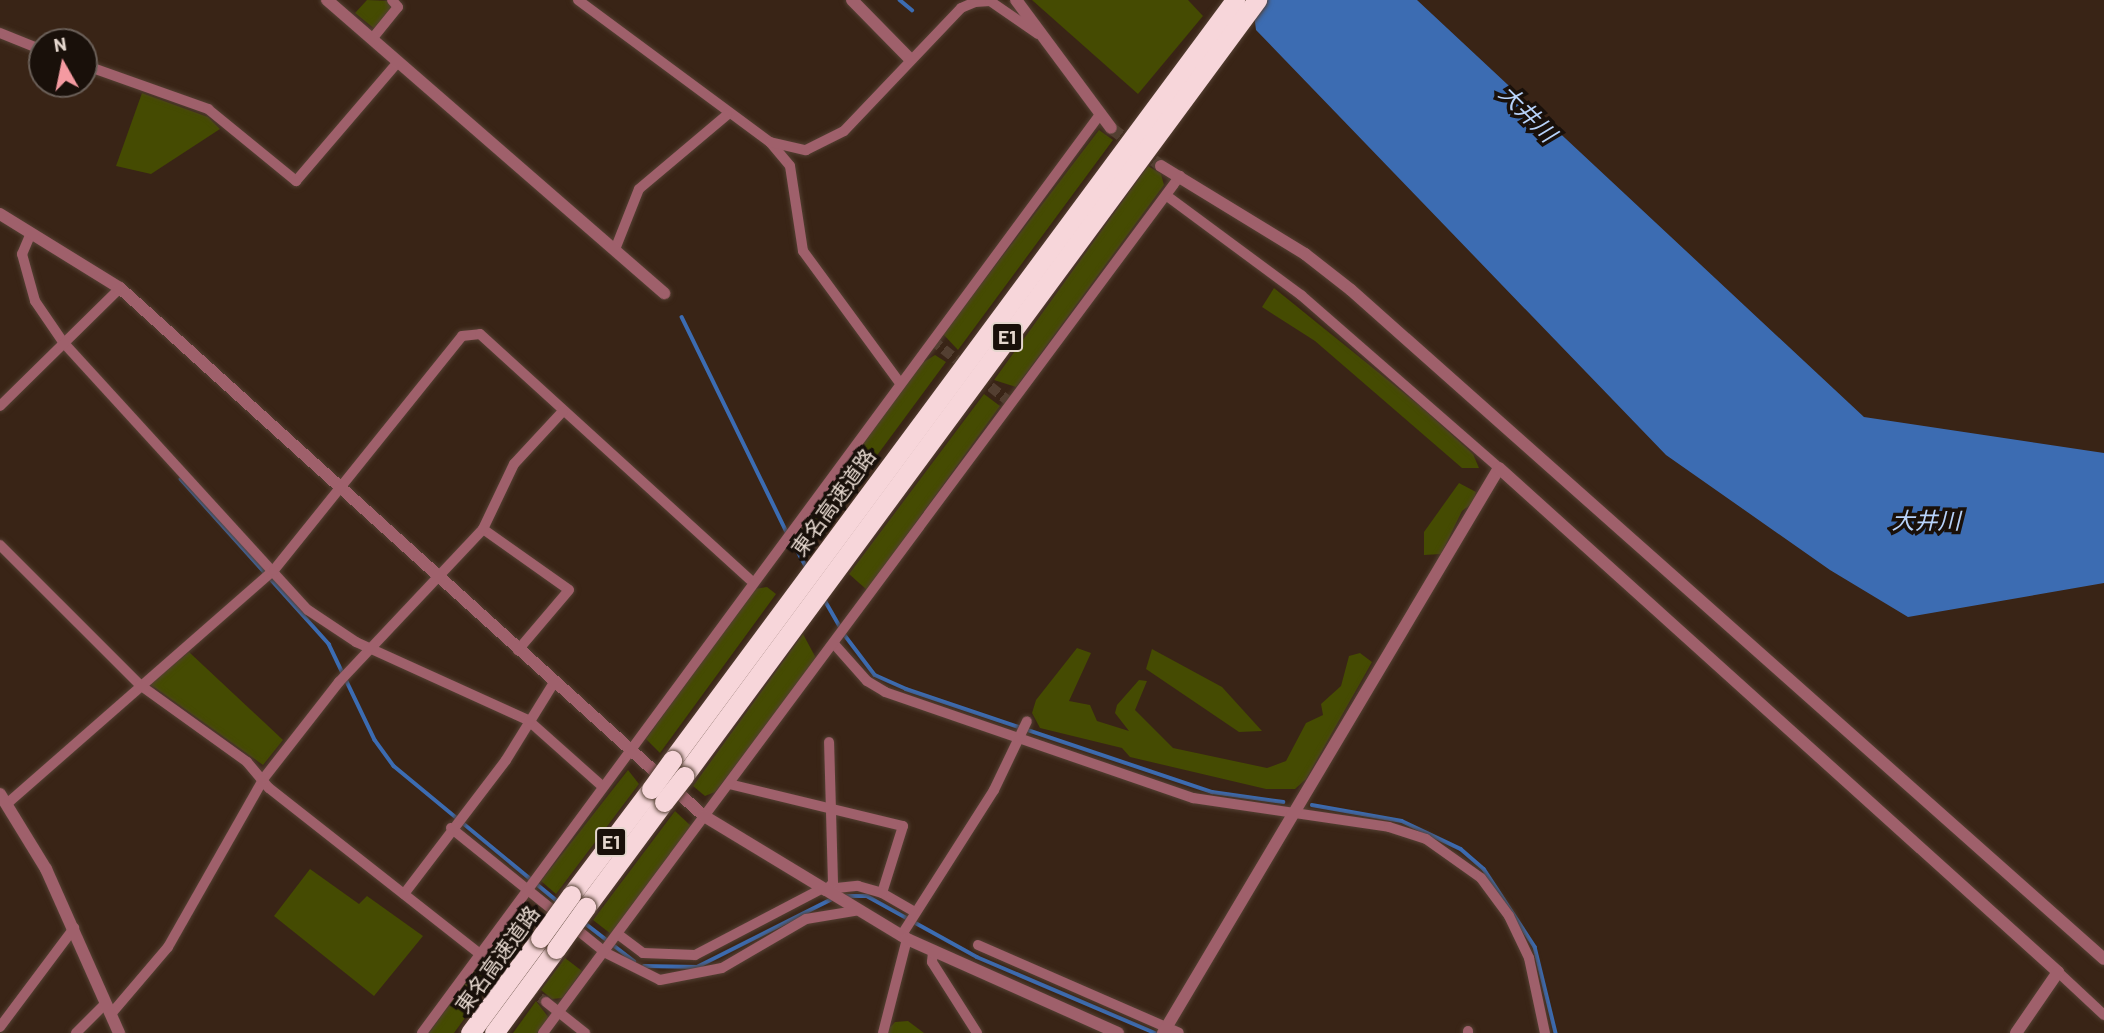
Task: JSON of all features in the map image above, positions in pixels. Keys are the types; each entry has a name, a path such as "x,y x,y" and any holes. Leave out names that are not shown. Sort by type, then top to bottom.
{"highway":[{"name":"東名高速道路","path":"494,1033 548,944 657,795 841,567 1168,104 1235,0"},
{"name":"東名高速道路","path":"678,768 828,547 1168,104 1257,0"},
{"name":"東名高速道路","path":"470,1033 548,944"}],"street":[{"path":"327,0 616,247 664,293"},
{"path":"372,39 398,6 392,0"},
{"path":"578,0 663,59 727,115 770,142 790,166 803,251 900,383"},
{"path":"852,0 910,59"},
{"path":"1016,0 1098,117 1111,128"},
{"path":"770,142 819,147 844,131 910,59 975,2 990,1 1038,34"},
{"path":"0,33 28,44"},
{"path":"98,70 208,109 296,181 398,62"},
{"path":"616,247 639,189 727,115"},
{"path":"422,1033 631,749 750,580 1098,117"},
{"path":"1161,166 1351,290 2104,958"},
{"path":"543,1033 607,951 704,816 849,628 1180,176"},
{"path":"1167,196 1301,295 1499,468 2104,1014"},
{"path":"0,215 120,288 339,490 704,816 855,911 904,934 933,952 1118,1033"},
{"path":"31,233 22,254 31,289 63,342 327,626 373,650 528,720 602,786"},
{"path":"0,406 120,288"},
{"path":"119,1033 74,928 4,798 273,570 462,335 480,334 750,580"},
{"path":"76,1033 108,1008 168,947 264,778 342,680 439,580 483,529 514,464 564,411"},
{"path":"1165,1029 1499,468"},
{"path":"483,529 569,590 517,650"},
{"path":"0,545 140,685 264,778 491,963"},
{"path":"837,643 867,681 886,692 1193,798 1294,813 1426,839 1481,877 1529,958 1545,1033"},
{"path":"404,894 459,816 506,760 528,720 555,681"},
{"path":"883,1033 904,934 1020,738 1026,723"},
{"path":"617,936 643,953 695,955 833,883 834,811 829,742"},
{"path":"729,784 903,826 882,893"},
{"path":"451,827 607,951 642,974 681,979 722,968 806,919 855,911"},
{"path":"824,890 858,886 882,893 914,913"},
{"path":"0,1027 74,928"},
{"path":"978,945 1179,1033"},
{"path":"933,952 932,962 977,1033"},
{"path":"2016,1033 2058,972"},
{"path":"546,1002 585,1033"},
{"path":"0,1005 10,1013"}],"green space":[{"path":"367,0 390,1 391,13 376,30 355,13"},
{"path":"1032,0 1188,0 1203,16 1138,94"},
{"path":"142,93 208,117 220,129 151,174 116,166"},
{"path":"1099,130 1113,140 958,350 943,334"},
{"path":"1148,166 1161,174 1164,185 1016,387 994,380"},
{"path":"1274,288 1420,406 1473,454 1479,468 1462,468 1315,341 1262,307"},
{"path":"935,355 946,362 822,530 811,512 919,365"},
{"path":"984,394 1000,406 867,590 849,574"},
{"path":"1459,483 1476,492 1474,502 1462,511 1441,554 1424,555 1424,532"},
{"path":"767,587 776,594 660,753 646,739 754,589"},
{"path":"803,634 817,660 715,792 705,796 693,786"},
{"path":"1077,648 1091,653 1069,701 1090,705 1097,721 1129,731 1115,713 1117,705 1139,680 1147,681 1135,710 1173,748 1267,768 1286,761 1306,723 1323,715 1321,704 1341,686 1349,656 1360,653 1372,662 1306,779 1295,789 1266,789 1130,757 1122,748 1040,728 1032,713 1036,700"},
{"path":"1152,649 1222,687 1262,731 1239,732 1146,669"},
{"path":"189,652 283,740 263,765 150,684"},
{"path":"628,770 639,784 556,894 541,881"},
{"path":"675,811 691,826 611,934 593,920"},
{"path":"310,869 359,904 367,896 423,936 374,996 274,916"},
{"path":"511,922 529,934 505,963 492,946"},
{"path":"565,958 582,971 562,998 552,999 541,990"},
{"path":"486,966 497,974 454,1033 429,1033 477,967"},
{"path":"536,1001 549,1018 537,1033 513,1033"},
{"path":"908,1021 924,1033 885,1033 895,1022"}],"water":[{"name":"大井川","path":"1252,0 1417,0 1864,417 2104,453 2104,583 1908,617 1830,570 1666,455 1256,30"}],"waterway":[{"path":"900,0 912,10"},
{"path":"682,317 787,532"},
{"path":"181,479 329,644 375,740 394,766 557,901"},
{"path":"791,539 806,566"},
{"path":"823,597 840,627"},
{"path":"844,634 875,675 906,689 1212,792 1283,802"},
{"path":"1312,805 1402,821 1461,849 1484,869 1535,947 1556,1033"},
{"path":"843,896 867,896 977,957 1155,1033"},
{"path":"644,966 697,967 832,899"},
{"path":"582,921 634,961"}],"tunnel":[{"path":"1111,128 1161,166"},
{"path":"932,340 1011,403"},
{"path":"491,963 546,1002"}]}
